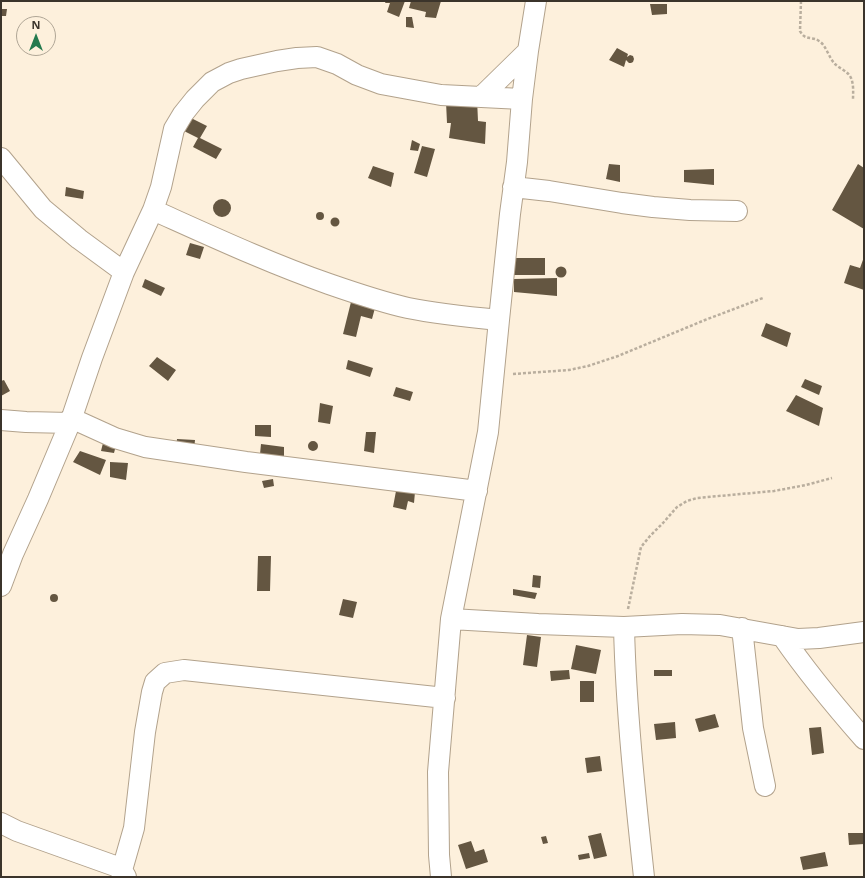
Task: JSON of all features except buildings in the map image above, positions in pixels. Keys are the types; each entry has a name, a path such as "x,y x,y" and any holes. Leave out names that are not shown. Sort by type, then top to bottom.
{"street":[{"path":"440,877 438,772 451,619 488,432 513,187 517,162 522,99 536,1"},
{"path":"481,97 528,51"},
{"path":"1,586 12,554 38,499 70,420 124,272 153,210 174,129 182,114 212,82 229,73 241,69 277,61 317,57 337,64 357,75 381,84 441,95 522,99"},
{"path":"1,158 44,209 79,240 124,272"},
{"path":"513,187 652,207 737,212"},
{"path":"153,210 238,249 300,274 362,296 407,308 452,316 499,320"},
{"path":"1,420 26,422 70,420 115,438 145,447 246,462 477,491"},
{"path":"451,619 538,624 624,626 704,624 742,628 782,636 807,639 864,632"},
{"path":"624,626 628,714 644,877"},
{"path":"742,628 752,728 765,786"},
{"path":"782,636 801,664 864,740"},
{"path":"1,823 16,831 124,873 134,828 145,732 152,692 155,682 165,673 184,670 445,698"}],"path":[{"path":"801,1 800,32 807,38 819,40 835,65 844,70 851,77 853,86 852,100"},
{"path":"494,374 555,372 588,366 618,356 704,320 763,298"},
{"path":"624,626 641,547 677,506 697,498 774,490 806,485 832,478"}]}
